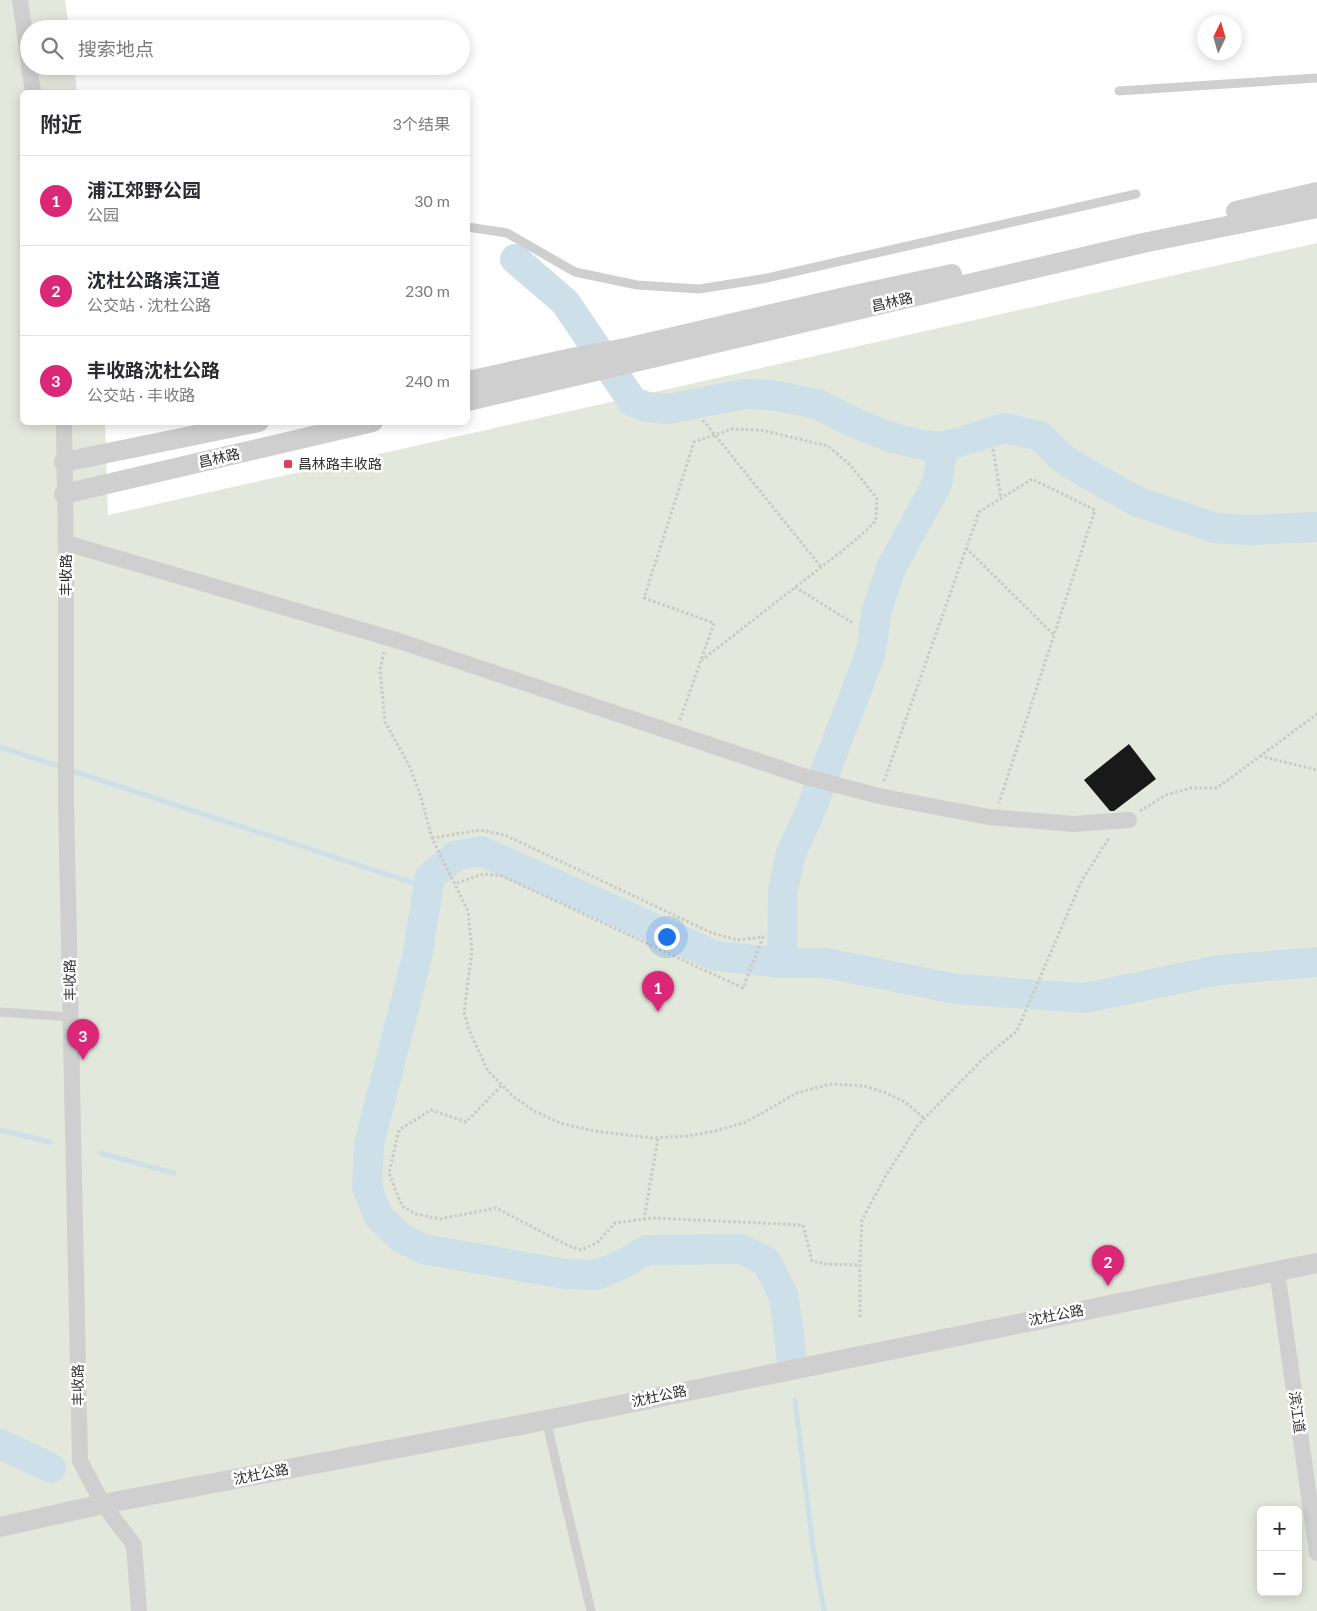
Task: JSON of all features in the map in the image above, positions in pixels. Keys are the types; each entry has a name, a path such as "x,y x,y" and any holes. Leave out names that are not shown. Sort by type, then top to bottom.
{"street":[{"path":"20,3 22,20"},
{"path":"30,75 33,90"},
{"name":"昌林路","path":"630,355 845,296 1142,233 1317,192"},
{"name":"昌林路","path":"470,381 579,366 1143,243 1317,208"},
{"name":"昌林路","path":"470,400 579,366"},
{"name":"丰收路","path":"64,425 66,767 80,1461 103,1504 134,1545 139,1611"},
{"name":"昌林路","path":"64,462 244,425"},
{"name":"昌林路","path":"64,494 360,425"},
{"path":"66,543 387,638 803,776 879,796 995,817 1073,824 1129,820"},
{"name":"沈杜公路","path":"0,1526 103,1504 546,1420 1317,1262"},
{"name":"滨江道","path":"1277,1271 1317,1553"}],"lane":[{"path":"1119,91 1317,78"},
{"path":"470,227 507,233 575,272 637,285 699,289 762,279 1136,194"},
{"path":"0,1012 71,1018"},
{"path":"546,1420 591,1611"}],"path":[{"path":"703,420 821,567"},
{"path":"676,733 714,623 644,598 694,442 732,429 761,430 828,446 849,464 877,498 876,521 821,567 702,660"},
{"path":"993,449 1002,498"},
{"path":"879,796 979,512 1032,479 1095,510 995,817"},
{"path":"966,548 1054,635"},
{"path":"795,587 853,623"},
{"path":"387,638 380,670 385,722 409,765 420,794 432,839 468,912 472,951 464,1012 476,1048 488,1071 501,1086 534,1111 560,1123 594,1131 658,1138 687,1136 715,1131 746,1122 797,1093 830,1084 864,1086 884,1092 905,1102 925,1118"},
{"path":"860,1317 862,1220 918,1125 984,1058 1017,1031 1028,1010 1082,880 1106,840 1139,811 1166,795 1192,788 1217,788 1317,714"},
{"path":"1260,756 1317,770"},
{"path":"432,839 480,830 505,835 712,933 738,940 763,936 743,988 502,876 482,874 454,884"},
{"path":"501,1086 466,1122 431,1110 399,1130 390,1173 402,1206 416,1214 440,1219 496,1208 567,1245 581,1250 598,1242 615,1223 678,1218 803,1225 812,1261 826,1264 860,1265"},
{"path":"644,1220 658,1138"}],"shaded area":[{"path":"0,0 65,0 68,20 20,20 20,75 75,75 77,90 20,90 20,425 105,425 108,515 1317,243 1317,1611 0,1611"}],"building":[{"path":"1129,744 1156,779 1114,811 1110,811 1084,780"}],"waterway":[{"path":"515,259 565,302 633,402 647,407 668,409 744,394 771,395 817,404 857,424 890,437 921,445 943,447 1005,428 1040,436 1062,458 1138,502 1215,528 1251,530 1317,527"},
{"path":"782,963 783,890 791,853 808,817 871,652 876,613 891,568 937,484 943,447"},
{"path":"0,747 428,888"},
{"path":"791,1357 783,1294 766,1261 741,1249 646,1250 621,1265 597,1275 565,1274 423,1249 400,1237 379,1217 367,1187 369,1144 417,958 430,877 455,856 481,851 716,956 782,963 825,963 956,989 1085,998 1220,970 1317,962"},
{"path":"0,1130 50,1142"},
{"path":"100,1153 174,1173"},
{"path":"795,1400 813,1548 824,1611"},
{"path":"0,1444 51,1468"}],"place":[{"name":"昌林路丰收路","path":"288,464"},
{"name":"浦江郊野公园","path":"658,1012"},
{"name":"丰收路沈杜公路","path":"83,1060"},
{"name":"沈杜公路滨江道","path":"1108,1286"}]}
